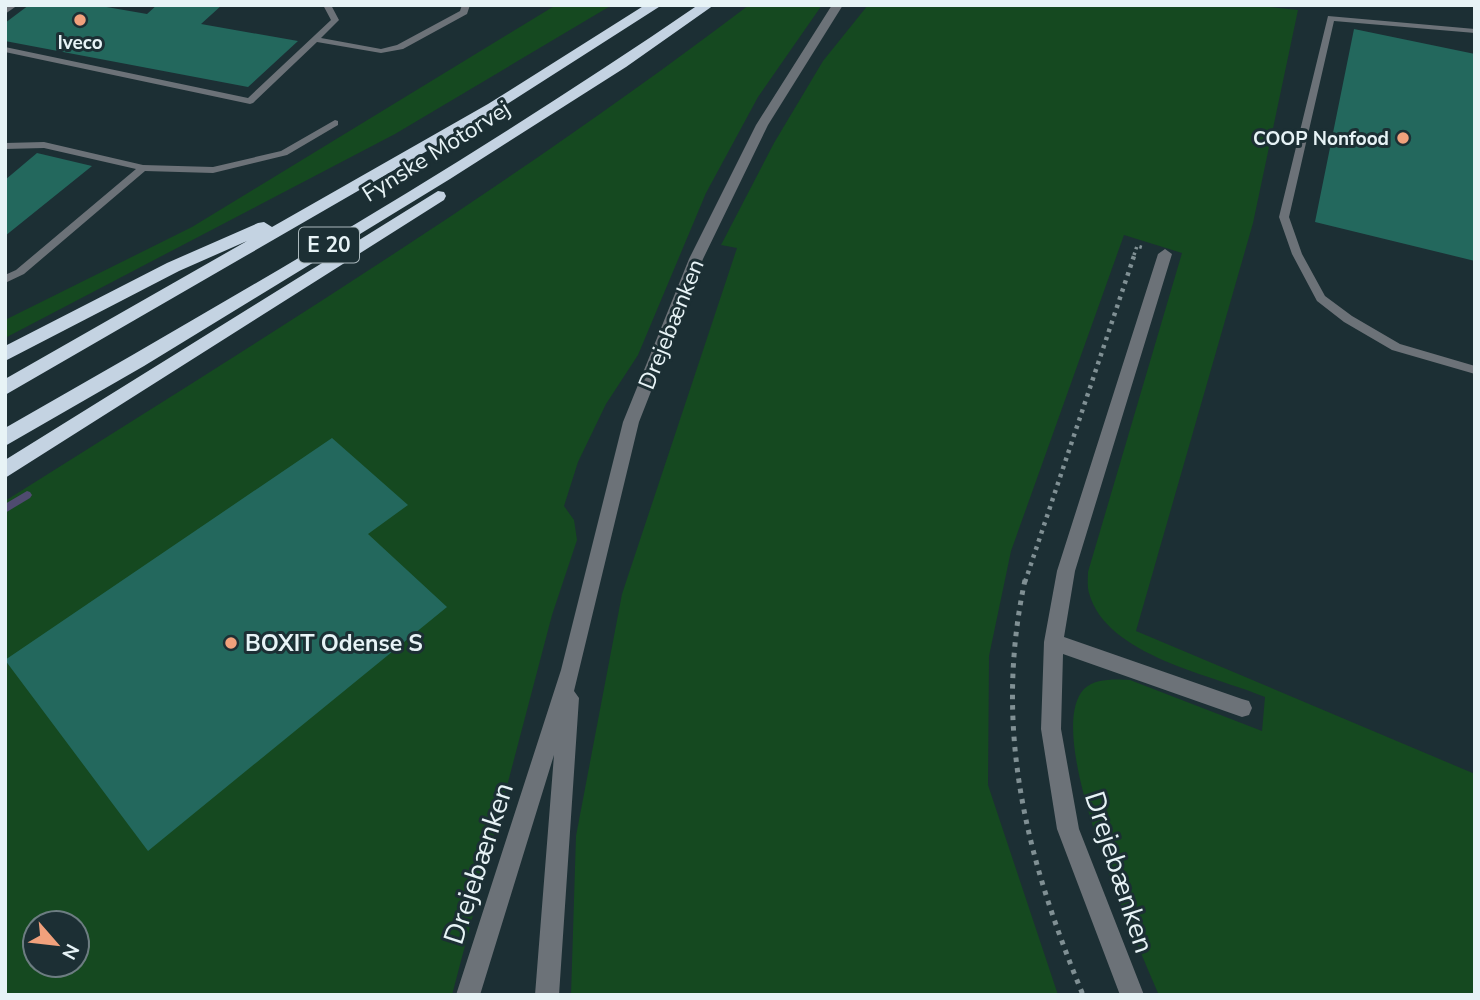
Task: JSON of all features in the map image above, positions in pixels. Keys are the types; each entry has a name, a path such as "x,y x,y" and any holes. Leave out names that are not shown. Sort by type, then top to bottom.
{"highway":[{"name":"Fynske Motorvej","path":"5,388 493,107 654,5"},
{"name":"Fynske Motorvej","path":"5,438 137,362 462,164 649,46 707,5"},
{"path":"5,470 503,154 649,46"},
{"path":"5,354 173,267 359,186"}],"street":[{"name":"Drejebænken","path":"468,995 571,670 631,422 696,259 762,125 838,5"},
{"name":"Drejebænken","path":"1132,995 1068,829 1051,729 1054,642 1066,571 1165,254"},
{"path":"1054,642 1242,708"},
{"name":"Drejebænken","path":"547,995 571,670"}],"lane":[{"path":"5,12 14,5"},
{"path":"5,49 250,101 335,20 327,5"},
{"path":"315,39 381,51 400,47 464,12 466,5"},
{"path":"1475,31 1331,18 1284,217 1297,254 1321,298 1348,319 1396,347 1475,369"},
{"path":"5,146 44,145 143,168 212,170 284,153 335,123"},
{"path":"5,280 20,272 143,168"}],"green space":[{"path":"556,5 612,5 395,134 5,338 5,320 192,227"},
{"path":"749,5 822,5 758,97 706,193 638,355 606,404 578,462 564,506 574,520 577,540 552,615 452,995 5,995 5,501 383,261 568,136"},
{"path":"868,5 1250,5 1298,10 1253,223 1136,631 1475,774 1475,995 1159,995 1097,839 1074,748 1074,713 1084,689 1089,685 1106,680 1130,680 1262,731 1265,697 1191,671 1138,648 1116,633 1099,615 1089,593 1088,572 1182,253 1124,235 1011,551 989,656 988,785 1058,995 571,995 576,836 622,594 737,248 721,245 774,143 823,61"}],"building":[{"path":"29,5 95,5 147,14 157,5 222,5 201,24 298,41 248,87 5,41 5,23"},
{"name":"COOP Nonfood","path":"1354,29 1475,54 1475,261 1315,222"},
{"path":"37,153 92,166 5,236 5,180"},
{"path":"332,438 408,505 368,534 447,607 148,851 5,660"}],"waterway":[{"path":"5,509 27,495"}],"place":[{"name":"Iveco","path":"80,20"},
{"name":"COOP Nonfood","path":"1403,138"},
{"name":"BOXIT Odense S","path":"231,643"}]}
